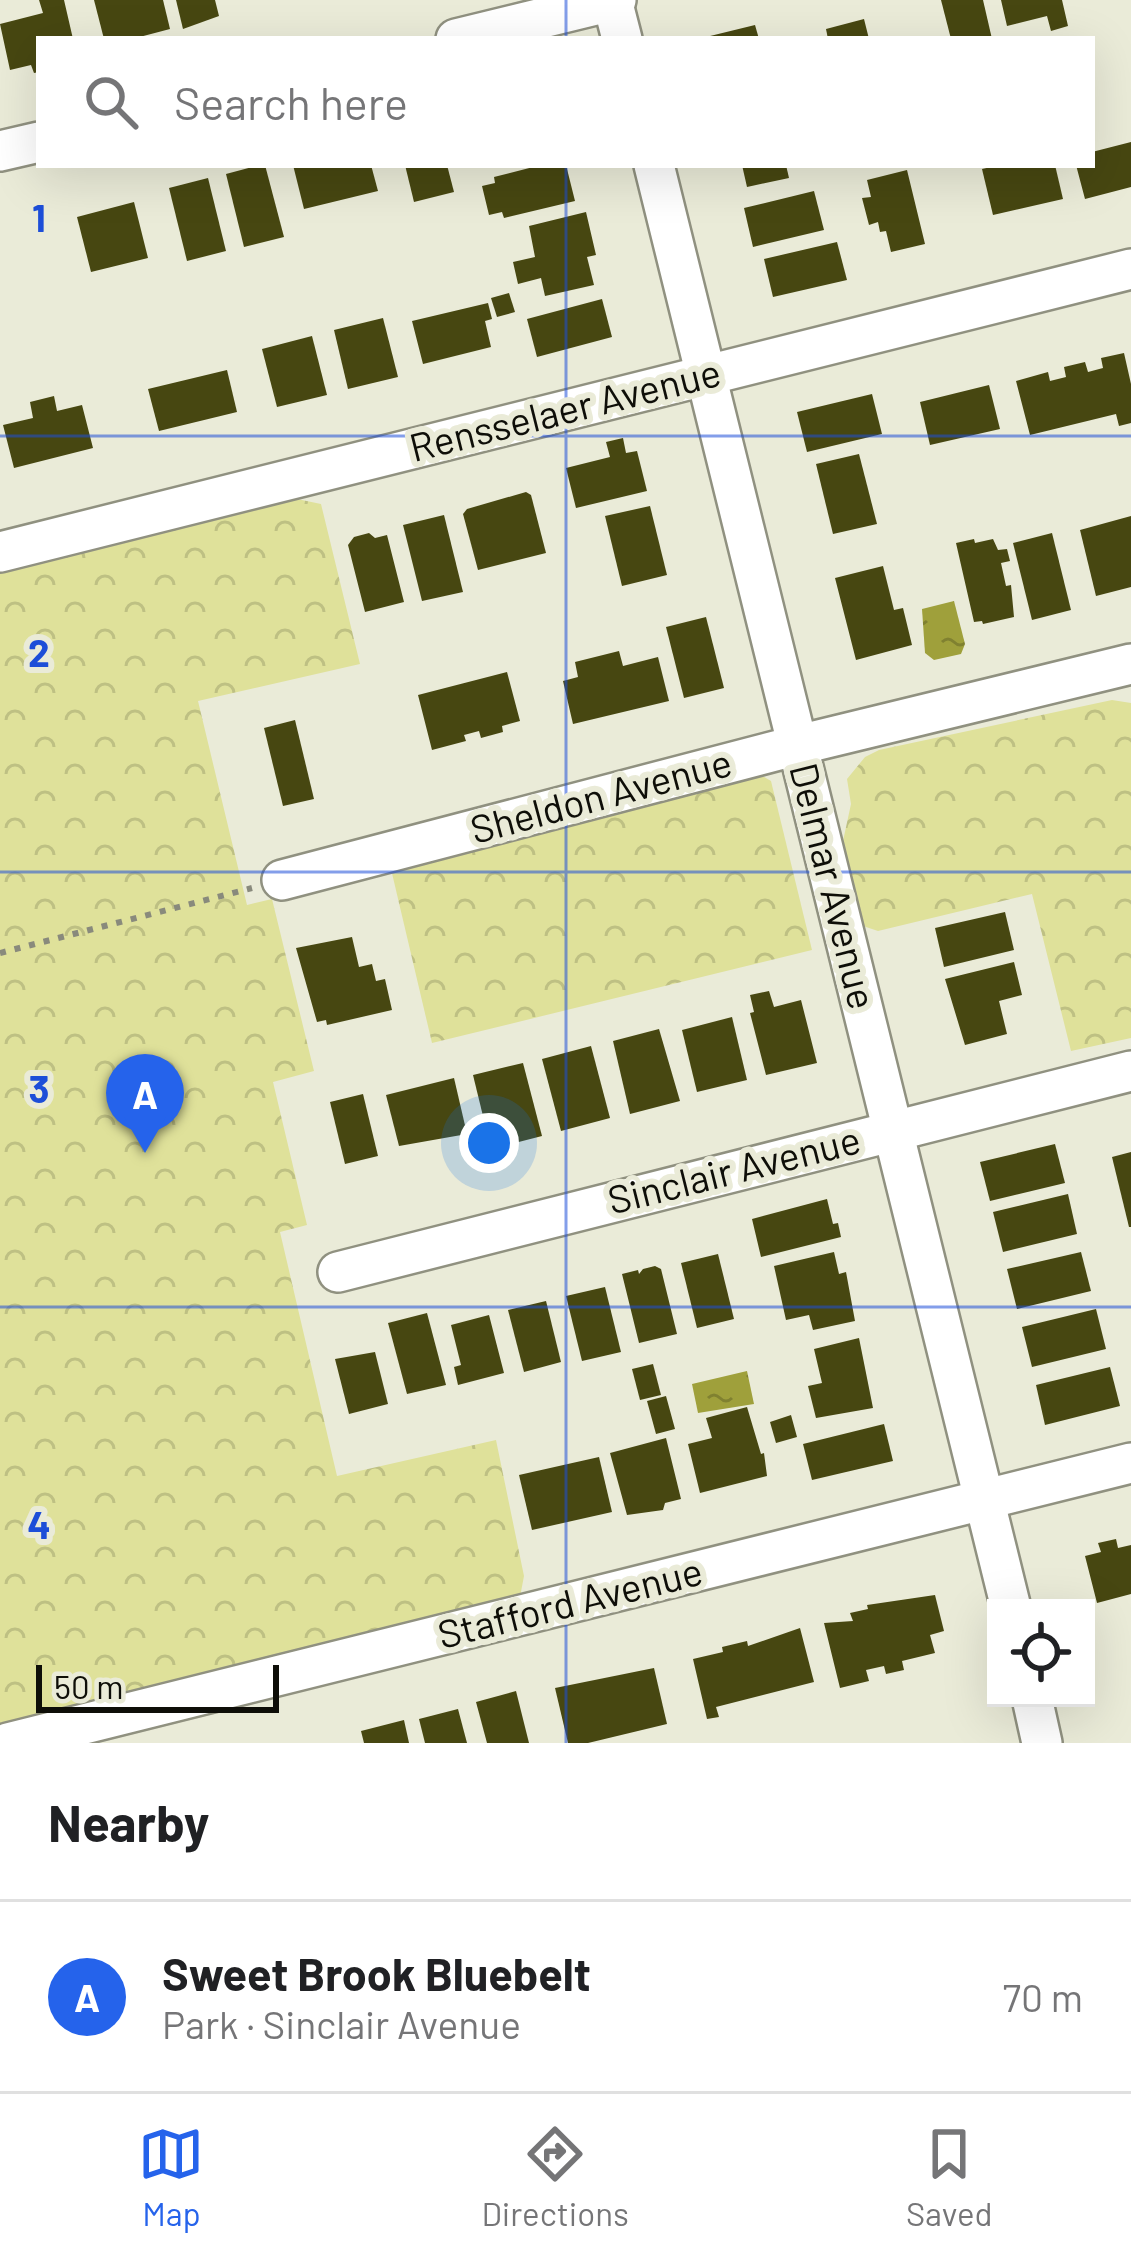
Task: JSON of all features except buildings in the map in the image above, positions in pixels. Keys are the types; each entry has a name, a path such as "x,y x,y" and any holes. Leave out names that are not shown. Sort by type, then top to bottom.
{"street":[{"path":"468,36 614,0 621,36"},
{"path":"0,151 36,143"},
{"name":"Delmar Avenue","path":"654,168 1009,1599"},
{"name":"Rensselaer Avenue","path":"0,552 1131,269"},
{"name":"Sheldon Avenue","path":"282,880 798,745 1131,664"},
{"name":"Sinclair Avenue","path":"338,1272 1131,1071"},
{"name":"Stafford Avenue","path":"8,1743 1131,1463"},
{"path":"1034,1707 1042,1743"}],"path":[{"path":"0,953 282,880"}],"green space":[{"path":"297,499 321,504 360,664 198,701 247,905 272,899 314,1071 273,1082 307,1225 280,1232 337,1476 496,1440 524,1576 520,1597 0,1735 0,572"},
{"path":"1112,700 1131,703 1131,1038 1071,1051 1032,894 878,931 863,926 843,841 851,804 847,779 865,757 879,750"},
{"path":"759,774 771,781 812,950 432,1043 391,869"}],"water":[{"path":"954,601 965,644 961,654 934,660 925,653 922,609"},
{"path":"747,1371 754,1404 698,1413 692,1384"}],"place":[{"name":"Sweet Brook Bluebelt","path":"145,1153"}]}
